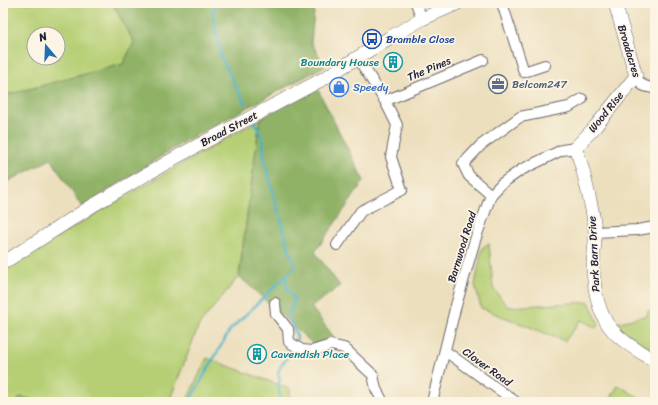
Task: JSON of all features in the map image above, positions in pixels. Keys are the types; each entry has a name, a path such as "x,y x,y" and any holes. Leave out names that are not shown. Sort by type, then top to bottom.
{"street":[{"path":"416,3 422,19"},
{"name":"Broad Street","path":"3,263 106,198 180,155 323,80 422,19 458,3"},
{"path":"502,3 524,72 545,65"},
{"name":"Broadacres","path":"615,3 638,82 642,85 655,88"},
{"path":"337,245 362,211 402,190 391,157 397,125 385,101 358,58"},
{"name":"The Pines","path":"385,101 482,60"},
{"name":"Wood Rise","path":"575,148 595,127 636,76"},
{"path":"491,195 469,176 462,164 481,145 520,117 569,106 582,99"},
{"name":"Barnwood Road","path":"432,402 455,309 475,240 491,195 501,184 521,170 562,150 575,148"},
{"name":"Park Barn Drive","path":"575,148 581,160 595,232 593,267 594,281 604,319 620,338 655,361"},
{"path":"595,232 637,230 655,227"},
{"path":"275,303 276,314 288,329 289,342 302,350 312,351 331,345 344,348 373,375 376,389 383,402"},
{"name":"Clover Road","path":"445,351 516,402"}],"green space":[{"path":"3,3 112,3 134,42 123,64 3,95"},
{"path":"112,3 315,3 311,42 325,66 185,141 82,207 51,159 3,184 3,95 123,64 134,42"},
{"path":"317,88 364,181 315,252 340,286 311,307 333,336 314,345 239,276 260,119"},
{"path":"260,119 239,276 199,325 169,402 40,402 20,397 17,402 3,402 3,270 107,207"},
{"path":"489,243 493,288 508,307 589,302 599,324 596,328 581,320 565,341 481,308 475,285 482,248"},
{"path":"655,309 655,352 612,324 648,315 647,311"},
{"path":"207,358 290,389 290,402 186,402"},
{"path":"618,385 646,402 622,402 619,400 618,402 613,402 610,400"},
{"path":"20,397 40,402 17,402"}],"waterway":[{"path":"218,3 212,11 221,57 246,105"},
{"path":"189,402 230,330 295,267 267,170 263,139 254,120"},
{"path":"286,277 287,289 294,300 288,314 297,337 294,343"},
{"path":"281,402 278,386 280,380 278,373 292,348"}],"place":[{"name":"Bramble Close","path":"372,39"},
{"name":"Boundary House","path":"393,62"},
{"name":"Belcom247","path":"498,84"},
{"name":"Speedy","path":"339,87"},
{"name":"Cavendish Place","path":"257,354"}]}
